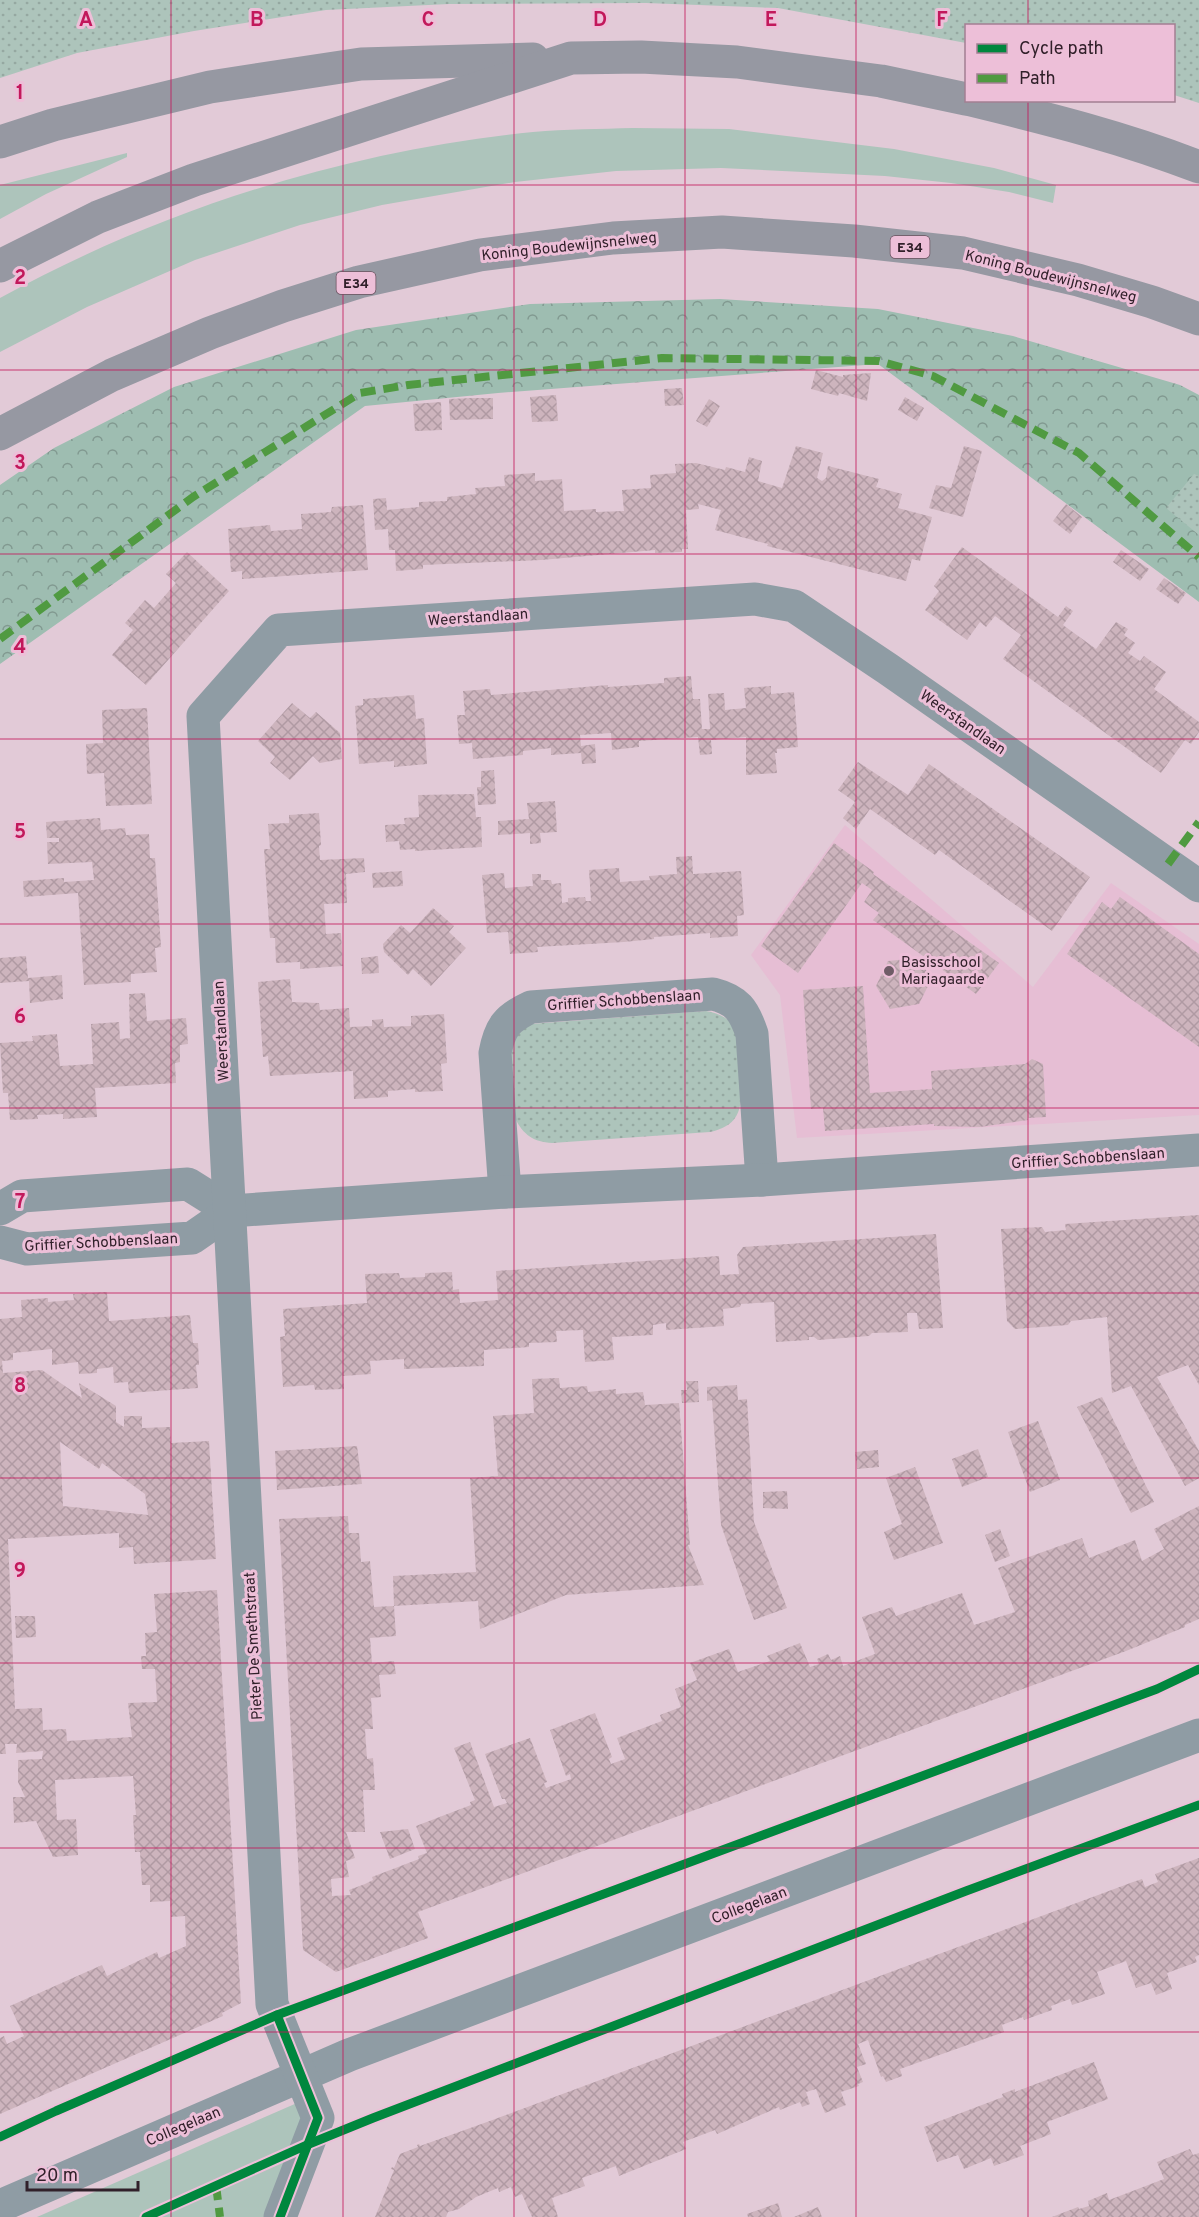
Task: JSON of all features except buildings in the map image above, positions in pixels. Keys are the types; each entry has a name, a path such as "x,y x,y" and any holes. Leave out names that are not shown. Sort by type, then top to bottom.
{"highway":[{"path":"0,142 53,125 210,87 361,64 641,57 737,62 881,81 965,99"},
{"path":"0,266 98,217 194,180 571,58"},
{"path":"980,102 1064,123 1159,151 1199,167"},
{"name":"Koning Boudewijnsnelweg","path":"1,434 112,375 210,333 283,306 358,282 480,255 613,238 722,232 854,241 963,254 1078,280 1199,319"}],"street":[{"name":"Weerstandlaan","path":"231,1211 203,716 279,630 755,599 794,606 1199,886"},
{"name":"Griffier Schobbenslaan","path":"505,1192 495,1053 498,1037 505,1024 515,1014 531,1007 712,994 728,998 738,1006 746,1017 752,1034 762,1180"},
{"name":"Griffier Schobbenslaan","path":"0,1242 27,1249 192,1238 231,1211 505,1192 762,1180 1199,1150"},
{"path":"0,1209 22,1196 188,1184 231,1211"},
{"name":"Pieter De Smethstraat","path":"231,1211 272,2004 300,2075"},
{"name":"Collegelaan","path":"0,2206 300,2075 1199,1735"},
{"path":"280,2217 318,2118 300,2075"}],"shaded area":[{"name":"Basisschool Mariagaarde","path":"845,825 1033,987 1111,883 1199,944 1199,1115 797,1138 780,995 751,955"}],"green space":[{"path":"0,0 1199,0 1199,103 1175,95 1175,24 965,24 965,43 778,8 646,3 449,4 326,10 77,53 0,78"},
{"path":"633,128 729,129 894,149 994,168 1056,185 1053,203 1009,192 885,176 721,168 616,171 515,182 382,205 300,225 195,260 87,307 0,352 0,298 126,237 192,211 258,188 394,153 533,132"},
{"path":"127,153 127,157 46,194 0,219 0,185"},
{"path":"720,299 878,309 1013,336 1180,385 1199,395 1199,602 878,364 498,393 365,406 0,664 0,485 54,448 174,387 356,330 530,304"},
{"path":"1194,474 1199,476 1199,535 1166,508"},
{"path":"706,1011 727,1019 734,1026 738,1039 740,1107 737,1115 723,1128 710,1132 552,1143 530,1136 518,1124 515,1118 510,1055 517,1035 530,1024"},
{"path":"297,2103 306,2121 269,2217 37,2217"}],"marked path":[{"path":"0,639 193,497 360,393 408,385 662,358 879,361 933,376 1079,453 1199,557"},
{"path":"1168,864 1199,822"},
{"path":"216,2185 220,2217"}],"cycle path":[{"path":"0,2137 277,2015 1157,1689 1199,1669"},
{"path":"146,2217 373,2118 966,1891 1199,1805"},
{"path":"277,2015 318,2118 280,2217"}],"place":[{"name":"Basisschool Mariagaarde","path":"889,971"}]}
